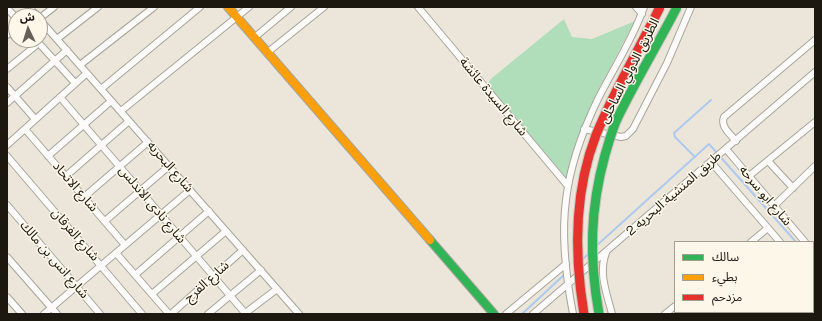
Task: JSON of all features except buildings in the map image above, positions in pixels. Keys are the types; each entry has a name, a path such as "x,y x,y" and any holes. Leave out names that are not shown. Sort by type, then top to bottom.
{"main road":[{"path":"228,7 494,314"},
{"name":"الطريق الدولي الساحلى","path":"584,314 579,284 576,236 584,177 596,136 605,113 660,7"},
{"name":"الطريق الدولي الساحلى","path":"599,314 592,279 591,255 591,224 597,180 618,118 677,7"}],"street":[{"path":"57,39 98,7"},
{"path":"80,65 154,7"},
{"path":"101,89 200,7"},
{"path":"121,111 249,7"},
{"path":"255,37 291,7"},
{"path":"268,52 324,7"},
{"name":"شارع السيدة عائشة","path":"418,7 568,186"},
{"path":"636,7 642,14"},
{"path":"573,314 567,284 566,264 565,224 568,186 584,129 642,14 644,7"},
{"path":"584,129 622,137 626,136 633,129 664,69 691,7"},
{"name":"شارع البحريه","path":"48,28 299,314"},
{"path":"736,140 723,125 722,120 724,117 815,40"},
{"path":"7,69 30,48"},
{"path":"43,48 76,84"},
{"path":"7,103 67,50"},
{"path":"7,145 87,73"},
{"path":"813,74 815,82"},
{"name":"طريق المنشية البحريه 2","path":"532,314 813,74"},
{"path":"7,87 36,119"},
{"name":"شارع نادى الاندلس","path":"60,97 244,314"},
{"path":"48,156 111,101"},
{"path":"66,176 130,121"},
{"path":"749,176 815,122"},
{"name":"شارع الاتحاد","path":"25,129 125,245"},
{"path":"84,197 148,142"},
{"name":"شارع ابو سرحه","path":"726,149 804,241"},
{"name":"شارع الفرقان","path":"7,156 142,314"},
{"path":"768,161 793,188"},
{"name":"شارع ابو سرحه","path":"711,162 779,241"},
{"path":"105,221 169,166"},
{"path":"774,206 815,166"},
{"path":"44,314 190,190"},
{"name":"شارع انس بن مالك","path":"7,205 100,314"},
{"path":"135,275 208,211"},
{"path":"752,241 768,228"},
{"path":"152,294 226,230"},
{"name":"شارع الفرج","path":"170,314 243,250"},
{"path":"607,251 602,265 604,285 612,314"},
{"path":"116,253 170,314"},
{"path":"7,257 56,314"},
{"path":"506,314 566,264"},
{"path":"208,314 261,270"},
{"path":"244,314 277,289"},
{"path":"7,297 22,314"},
{"path":"665,314 674,307"}],"green space":[{"path":"564,19 572,37 592,39 635,21 596,94 566,178 487,84 492,78"}],"waterway":[{"path":"695,157 675,137 674,133 711,100"},
{"path":"595,247 709,144 795,241"},
{"path":"581,261 589,253"},
{"path":"522,314 565,274"}],"traffic: fast":[{"path":"599,314 594,273 593,234 596,195 605,155 618,117 677,7"},
{"path":"430,240 494,314"}],"traffic: slow":[{"path":"228,7 430,240"}],"traffic: jam":[{"path":"584,314 578,246 578,223 583,179 596,135 603,118 660,7"}]}
